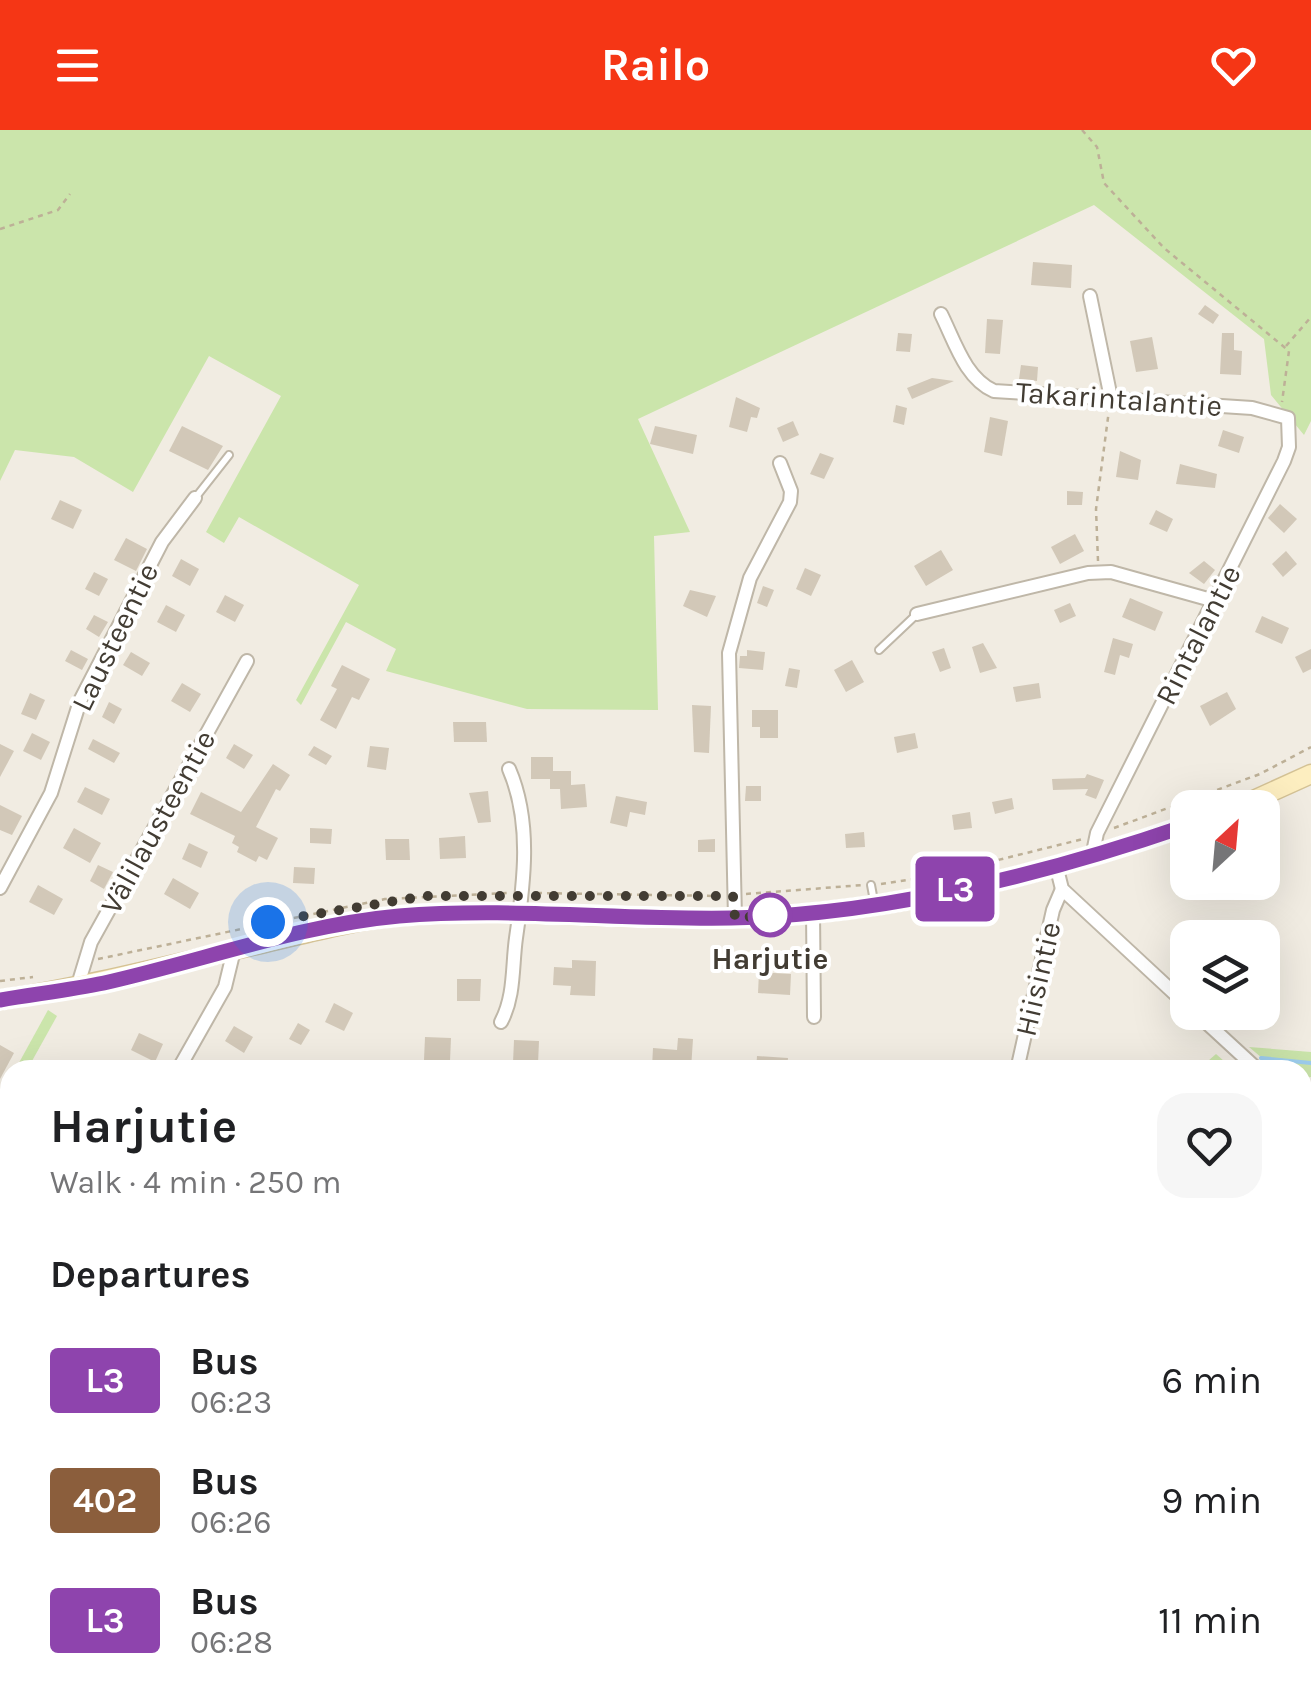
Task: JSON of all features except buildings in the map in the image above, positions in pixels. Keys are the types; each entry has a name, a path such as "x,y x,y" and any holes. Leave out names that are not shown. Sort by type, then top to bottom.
{"main road":[{"path":"1276,790 1311,774"},
{"path":"0,1000 77,988 399,916 735,918 813,912 872,894 1008,879 1170,832"}],"street":[{"path":"1090,296 1111,398"},
{"name":"Takarintalantie","path":"941,314 980,385 994,391 1280,414"},
{"name":"Rintalantie","path":"1092,857 1097,832 1289,448 1288,418 1280,414"},
{"path":"735,918 726,676 740,603 790,502 792,491 780,463"},
{"name":"Lausteentie","path":"0,888 50,793 80,701 162,542 195,498"},
{"path":"917,614 1030,584 1098,572 1111,572 1215,601"},
{"name":"Välilausteentie","path":"77,988 83,964 247,661"},
{"path":"501,1022 512,989 525,893 520,795 509,769"},
{"path":"1056,865 1062,889 1170,989"},
{"name":"Hiisintie","path":"1019,1060 1053,910 1062,889"},
{"path":"813,912 814,1018"},
{"path":"184,1060 225,987 234,950"},
{"path":"1215,1030 1247,1060"}],"lane":[{"name":"Lausteentie","path":"195,498 230,455"},
{"path":"879,650 917,614"}],"path":[{"path":"1082,130 1096,147 1104,183 1164,248 1289,351 1280,414"},
{"path":"0,229 58,210 70,194"},
{"path":"1285,347 1311,318"},
{"path":"1098,572 1096,508 1111,398"},
{"path":"83,964 124,951 385,899 525,893 872,894 1072,843 1162,813 1260,774 1311,747"},
{"path":"0,981 40,976"}],"green space":[{"path":"0,130 1311,130 1311,421 1304,435 1271,395 1264,339 1094,205 638,419 690,532 654,536 658,710 527,709 386,671 396,649 346,622 301,705 296,700 359,585 239,517 224,543 206,532 281,396 209,356 133,492 74,457 15,450 0,481"},
{"path":"48,1010 57,1016 33,1060 20,1060"},
{"path":"1249,1047 1311,1052 1311,1060 1264,1060"}],"waterway":[{"path":"1261,1058 1281,1060"}],"bus line":[{"name":"L3","path":"0,1000 106,982 356,922 399,916 484,913 735,918 813,912 1008,879 1170,831"}],"place":[{"name":"Harjutie","path":"770,915"}],"route":[{"path":"268,922 385,899 525,893 733,896 735,918 774,915 770,915"}]}
